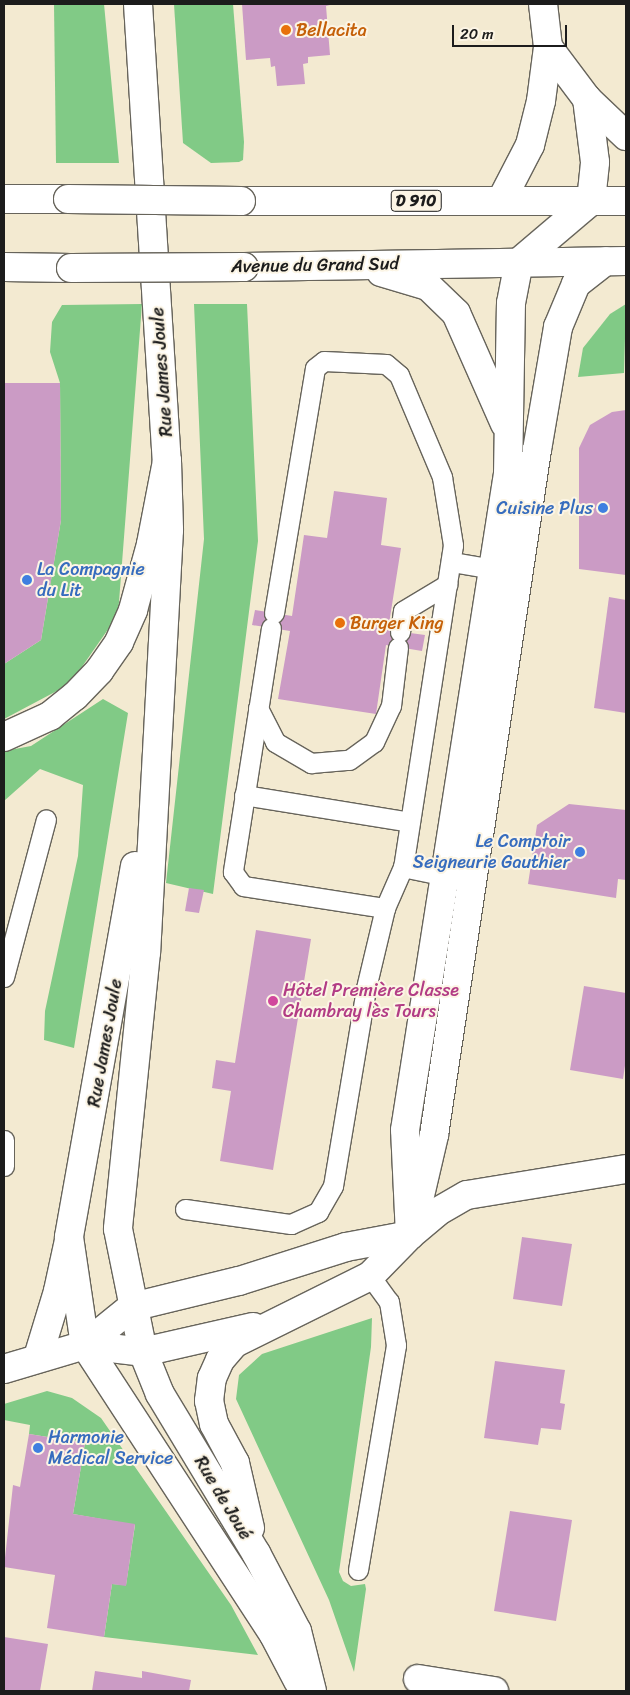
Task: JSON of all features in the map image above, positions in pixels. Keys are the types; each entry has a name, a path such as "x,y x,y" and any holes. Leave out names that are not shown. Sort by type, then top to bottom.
{"main road":[{"name":"Rue James Joule","path":"132,1307 118,1229 146,952 156,741 167,592 167,461 138,4"},
{"path":"501,201 530,145 548,47 544,4"},
{"path":"548,47 587,99 626,136"},
{"path":"410,1235 434,1135 472,882 506,571 511,303 519,262 591,202 595,162 587,99"},
{"name":"D 910","path":"4,199 626,201"},
{"path":"478,262 544,235 591,202"},
{"path":"410,1235 405,1130 445,876 506,571 558,327 576,284 616,261"},
{"name":"Avenue du Grand Sud","path":"4,267 244,267 616,261"},
{"path":"358,265 428,286 456,313 509,433"},
{"path":"4,737 50,716 75,696 99,671 118,642 133,610 151,544 167,461"},
{"name":"Rue James Joule","path":"85,1346 69,1238 116,983 156,741"},
{"path":"256,1553 235,1463 214,1424 209,1401 212,1378 220,1360 235,1344 370,1276 410,1235 438,1212 467,1195 626,1169"},
{"path":"85,1346 132,1307 240,1281 346,1246 410,1235"},
{"path":"38,1357 58,1291 69,1238"},
{"name":"Rue de Joué","path":"132,1307 143,1352 160,1394 256,1553 297,1631 312,1691"},
{"path":"4,1369 38,1357 85,1346 143,1352 280,1320"},
{"name":"Rue de Joué","path":"85,1346 274,1636 303,1691"},
{"path":"418,1679 494,1691"}],"lane":[{"path":"185,1209 292,1224 318,1212 333,1186 366,988 385,908 403,867 452,562 452,529 442,477 399,375 386,364 320,362 313,374 232,865 237,881 243,886 385,908"},
{"path":"452,562 506,571"},
{"path":"258,708 275,742 311,763 350,760 374,742 390,706 404,611 448,584"},
{"path":"244,796 410,822"},
{"path":"4,977 46,819"},
{"path":"403,867 472,882"},
{"path":"4,1140 4,1166"},
{"path":"358,1570 396,1345 390,1302 370,1276"}],"green space":[{"path":"54,4 104,4 119,163 56,163"},
{"path":"174,4 233,4 244,142 243,160 239,162 211,163 183,143"},
{"path":"142,304 118,615 70,684 4,719 4,664 41,640 61,520 60,383 50,352 52,322 62,305"},
{"path":"194,304 247,304 258,541 213,894 166,883 204,539"},
{"path":"626,304 624,373 578,377 583,348 610,314"},
{"path":"103,699 128,713 74,1048 44,1040 45,1011 78,856 83,785 40,769 4,801 4,751 31,746"},
{"path":"372,1318 371,1347 339,1572 343,1581 351,1586 365,1584 366,1589 354,1672 329,1600 236,1399 239,1375 262,1354"},
{"path":"47,1391 72,1398 101,1418 231,1605 258,1655 104,1637 112,1584 126,1585 135,1525 73,1514 85,1443 29,1434 30,1425 4,1420 4,1404"}],"building":[{"name":"Bellacita","path":"242,4 334,4 326,6 330,55 308,57 308,63 303,64 305,84 277,86 275,66 271,67 270,58 246,60"},
{"name":"La Compagnie du Lit","path":"4,383 60,383 61,520 41,640 4,664"},
{"name":"Cuisine Plus","path":"626,410 626,575 579,569 579,448 590,425 612,412"},
{"name":"Burger King","path":"334,491 387,498 381,545 401,548 388,630 425,635 422,651 386,645 376,714 278,699 290,631 252,625 255,610 292,616 304,535 327,538"},
{"path":"609,597 626,600 626,713 594,708"},
{"name":"Le Comptoir Seigneurie Gauthier","path":"569,804 626,810 626,880 618,879 616,898 528,884 537,825"},
{"path":"189,888 204,890 199,913 185,911"},
{"name":"Hôtel Première Classe Chambray lès Tours","path":"256,930 311,939 273,1170 220,1161 231,1091 212,1088 216,1060 235,1063"},
{"path":"584,986 626,993 626,1059 623,1079 570,1070"},
{"path":"522,1237 572,1244 562,1306 513,1299"},
{"path":"495,1361 565,1370 560,1403 565,1404 561,1430 541,1428 538,1445 484,1438"},
{"path":"29,1434 85,1443 73,1514 135,1524 126,1586 112,1584 104,1637 47,1628 55,1575 4,1567 13,1485 20,1487"},
{"path":"510,1511 572,1520 556,1621 494,1611"},
{"path":"4,1637 48,1644 40,1691 4,1691"},
{"path":"95,1671 142,1678 142,1671 191,1680 189,1691 92,1691"}],"place":[{"name":"Bellacita","path":"286,30"},
{"name":"Cuisine Plus","path":"603,508"},
{"name":"La Compagnie du Lit","path":"27,580"},
{"name":"Burger King","path":"340,623"},
{"name":"Le Comptoir Seigneurie Gauthier","path":"580,852"},
{"name":"Hôtel Première Classe Chambray lès Tours","path":"273,1001"},
{"name":"Harmonie Médical Service","path":"38,1448"}]}
